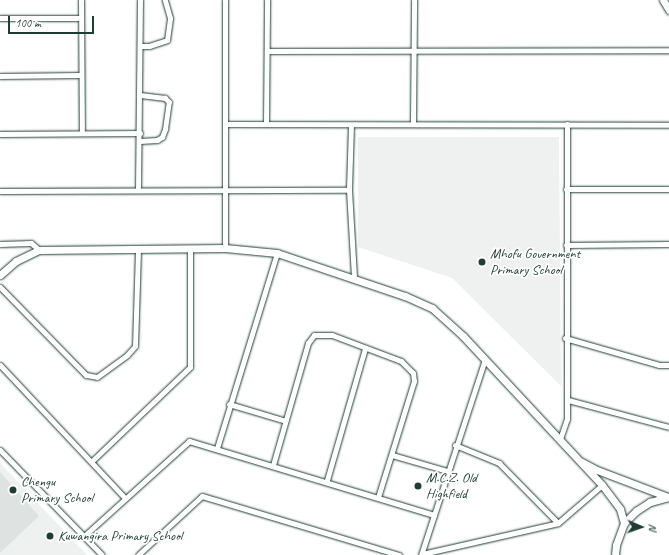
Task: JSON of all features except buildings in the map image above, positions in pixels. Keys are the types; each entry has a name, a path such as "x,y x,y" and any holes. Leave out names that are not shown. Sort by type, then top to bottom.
{"street":[{"path":"81,0 80,74 82,132"},
{"path":"138,190 140,141 140,0"},
{"path":"140,46 167,40 170,18 164,0"},
{"path":"225,0 227,124 225,248"},
{"path":"266,124 267,0"},
{"path":"412,123 414,0"},
{"path":"663,0 669,10"},
{"path":"0,18 81,18"},
{"path":"267,51 669,50"},
{"path":"0,76 80,74"},
{"path":"140,95 165,98 169,102 166,129 162,137 157,140 140,141"},
{"path":"227,124 351,125 412,123 669,125"},
{"path":"560,439 568,419 565,338 567,124"},
{"path":"351,125 349,190 354,278"},
{"path":"0,134 82,132 140,133"},
{"path":"566,189 669,189"},
{"path":"0,191 138,190 226,192 349,190"},
{"path":"0,244 31,243 39,250"},
{"path":"566,245 669,244"},
{"path":"0,275 16,261 39,250 190,250 225,248 277,252 405,296 432,308 463,336 602,485 620,509 624,523"},
{"path":"0,287 86,375 97,377 127,354 134,346 138,249"},
{"path":"92,460 190,367 190,250"},
{"path":"217,448 229,404 277,252"},
{"path":"273,465 306,350 314,335 332,335 400,361 413,373 414,381 378,497"},
{"path":"565,338 659,365 669,365"},
{"path":"327,480 365,348"},
{"path":"485,359 455,446 422,554 558,524 602,485"},
{"path":"0,365 92,460 125,498"},
{"path":"568,400 669,427"},
{"path":"229,404 286,421"},
{"path":"84,536 186,442 217,448 327,480 434,515"},
{"path":"455,446 499,463 558,524"},
{"path":"0,450 102,555"},
{"path":"392,454 447,471"},
{"path":"579,460 597,470 668,497"},
{"path":"138,555 202,496 399,555"},
{"path":"615,555 616,544 624,523 636,511 650,502 668,497"}],"shaded area":[{"name":"Mhofu Government Primary School","path":"358,137 559,137 561,386 452,278 358,247"},
{"name":"Chengu Primary School","path":"0,463 51,517 87,555 0,555"},
{"name":"Chengu Primary School","path":"0,472 39,516 0,553"}],"place":[{"name":"Mhofu Government Primary School","path":"482,262"},
{"name":"M.C.Z. Old Highfield","path":"418,486"},
{"name":"Chengu Primary School","path":"13,490"},
{"name":"Kuwangira Primary School","path":"50,536"}]}
